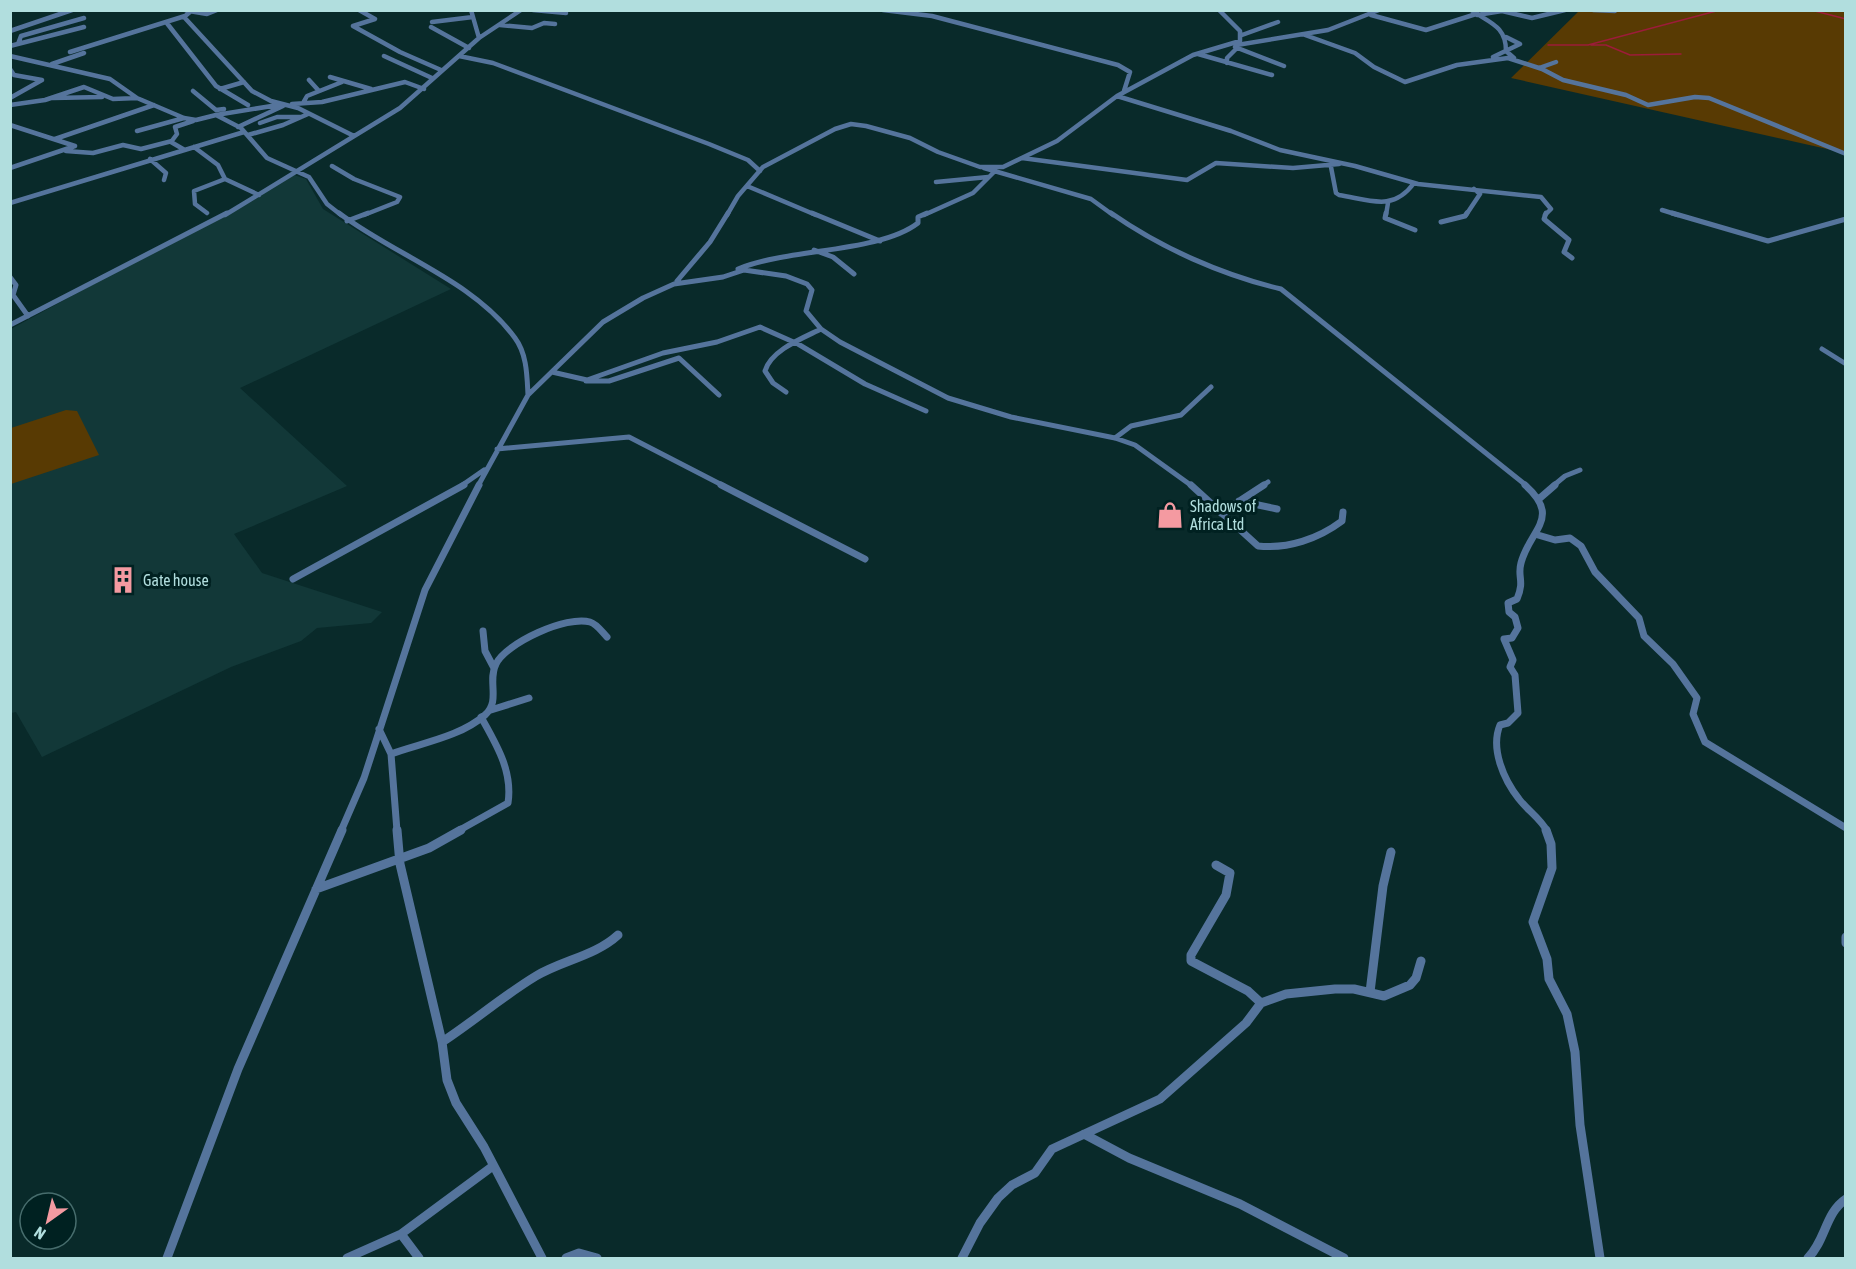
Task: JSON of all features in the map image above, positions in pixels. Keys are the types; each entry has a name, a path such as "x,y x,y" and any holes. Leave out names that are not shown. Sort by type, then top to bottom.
{"street":[{"path":"10,31 72,10"},
{"path":"70,52 166,22 186,12 207,14 217,10"},
{"path":"359,10 375,19 353,24 400,52 441,70"},
{"path":"366,14 377,10"},
{"path":"471,10 479,38"},
{"path":"10,325 259,195 296,170 400,108 479,38 521,10"},
{"path":"532,10 566,13"},
{"path":"883,10 918,13 1118,65 1130,72 1125,91"},
{"path":"918,13 928,10"},
{"path":"1219,10 1242,34"},
{"path":"674,284 723,277 763,258 812,249 880,241 915,228 918,223 916,218 973,193 990,175 1059,140 1117,96 1195,54 1305,35 1371,15 1379,10"},
{"path":"1471,10 1501,30 1506,37 1520,44 1489,60"},
{"path":"1371,15 1426,30 1476,15 1502,11 1530,18 1565,10"},
{"path":"1593,10 1615,11"},
{"path":"186,12 229,69 252,91 271,101 298,108 354,136"},
{"path":"469,48 432,24 473,16"},
{"path":"10,37 19,38 84,18"},
{"path":"66,31 82,23 73,20"},
{"path":"166,22 220,89 248,105"},
{"path":"1242,34 1278,22"},
{"path":"500,25 534,28 544,23 555,24"},
{"path":"10,46 84,27"},
{"path":"1227,63 1233,47 1240,41 1242,34"},
{"path":"1305,35 1355,54 1374,67 1405,82 1455,66 1502,58 1539,68 1561,80 1609,93 1626,95 1648,105 1695,97 1709,98 1845,154"},
{"path":"1506,37 1506,51"},
{"path":"18,44 19,38"},
{"path":"1233,47 1284,66"},
{"path":"1213,50 1230,55"},
{"path":"1506,51 1518,61"},
{"path":"49,65 84,53"},
{"path":"1195,54 1272,75"},
{"path":"384,56 432,78"},
{"path":"459,56 493,63 704,142 751,162 760,171"},
{"path":"11,57 110,79 137,98 182,117 196,120"},
{"path":"1539,68 1556,62"},
{"path":"10,69 14,75 42,81 10,98"},
{"path":"330,77 374,90"},
{"path":"309,80 319,90"},
{"path":"220,89 244,82"},
{"path":"303,103 305,97 342,82"},
{"path":"141,149 172,141 177,134 175,127 206,117 303,103 405,82 424,89"},
{"path":"52,98 82,87 104,97"},
{"path":"193,91 216,110 271,101"},
{"path":"1117,96 1231,131 1275,148 1342,163 1414,183 1543,198 1551,209 1543,218 1569,240 1564,252 1572,258"},
{"path":"10,105 52,98 104,97 122,100 137,98"},
{"path":"55,139 154,105"},
{"path":"238,127 283,105"},
{"path":"216,115 246,133 267,158 296,170 312,180 327,204 347,221 382,245 453,284 506,325 516,339 525,361 528,395"},
{"path":"260,123 277,117 308,115"},
{"path":"10,203 159,156 308,115"},
{"path":"137,131 182,117 206,117"},
{"path":"167,1258 238,1069 364,778 425,590 497,449 528,395 588,335 612,316 674,284 687,272 747,186 768,163 835,129 853,124 910,138 938,152 984,168 1003,167"},
{"path":"10,125 75,146 10,168"},
{"path":"172,141 183,149"},
{"path":"62,151 95,152 123,145 159,156"},
{"path":"194,147 220,168 225,174 225,179"},
{"path":"1021,158 1186,180 1216,163 1285,168 1331,167 1342,163"},
{"path":"150,159 166,173 164,180"},
{"path":"332,166 344,171 354,179 400,197 397,202 347,221"},
{"path":"1331,167 1337,195 1388,203 1404,197 1414,183"},
{"path":"984,168 990,175"},
{"path":"936,182 990,175 1091,199 1161,244 1251,282 1281,289 1517,477 1540,498 1543,510 1538,535 1532,541 1521,562 1523,587 1517,599 1508,603 1509,612 1518,626 1512,638 1504,639 1513,660 1510,667 1515,675 1512,687 1519,703 1518,712 1508,723 1500,725 1495,732 1496,752 1503,771 1517,795 1539,816 1551,842 1553,871 1533,922 1547,959 1550,979 1567,1014 1574,1043 1580,1125 1600,1258"},
{"path":"207,213 195,204 194,191 225,179 259,195"},
{"path":"747,186 880,241"},
{"path":"1441,222 1465,216 1480,194 1474,189"},
{"path":"1388,203 1385,218 1415,230"},
{"path":"1662,210 1768,241 1845,219"},
{"path":"812,249 833,257 854,274"},
{"path":"735,271 782,275 807,284 812,290 805,310 820,329 913,382 956,401 1011,417 1115,438 1141,448 1191,484 1255,545 1263,547 1291,543 1323,533 1342,521 1343,512"},
{"path":"10,277 16,285 13,295 28,316"},
{"path":"584,380 663,353 717,342 758,327 794,342 865,384 926,411"},
{"path":"786,392 773,382 765,368 772,359 794,342 820,329"},
{"path":"1822,349 1845,364"},
{"path":"552,372 601,382 662,360 679,358 719,395"},
{"path":"1115,438 1131,426 1181,415 1211,387"},
{"path":"497,449 630,437 865,560"},
{"path":"293,579 393,526 487,469"},
{"path":"1540,498 1565,476 1580,470"},
{"path":"1221,513 1268,482"},
{"path":"1239,501 1277,509"},
{"path":"1538,535 1555,540 1570,538 1581,546 1595,572 1639,618 1644,636 1673,664 1697,698 1693,714 1705,742 1845,828"},
{"path":"491,710 494,702 490,684 494,668 505,651 513,645 574,623 591,622 607,637"},
{"path":"483,631 485,651 494,668"},
{"path":"391,754 464,727 491,710 529,698"},
{"path":"316,889 400,861 429,848 508,803 511,791 508,776 481,717"},
{"path":"379,729 391,754 400,861 442,1042 450,1090 542,1258"},
{"path":"1370,992 1382,893 1392,852"},
{"path":"1216,865 1229,871 1226,895 1191,955 1191,961 1248,991 1261,1003"},
{"path":"442,1042 549,969 588,956 605,947 618,935"},
{"path":"1845,937 1845,943"},
{"path":"962,1258 980,1223 1007,1189 1035,1173 1054,1146 1160,1099 1246,1023 1261,1003 1286,994 1345,989 1384,996 1410,985 1416,978 1421,961"},
{"path":"1084,1134 1129,1158 1240,1204 1344,1258"},
{"path":"347,1258 401,1234 493,1166"},
{"path":"1809,1258 1818,1249 1834,1206 1845,1199"},
{"path":"401,1234 419,1258"},
{"path":"566,1258 579,1253 597,1258"}],"shaded area":[{"path":"1579,11 1845,11 1845,153 1511,78"},
{"path":"294,175 306,179 323,209 451,289 240,388 347,486 234,534 262,573 382,612 371,623 317,628 301,641 231,667 42,757 16,712 11,713 11,329"},
{"path":"66,410 77,411 99,455 11,484 11,428"}],"waterway":[{"path":"1548,45 1588,45 1720,10"},
{"path":"1811,10 1846,19"},
{"path":"1591,45 1606,45 1630,55 1681,54"}],"place":[{"name":"Shadows of Africa Ltd","path":"1170,515"},
{"name":"Gate house","path":"123,580"}]}
